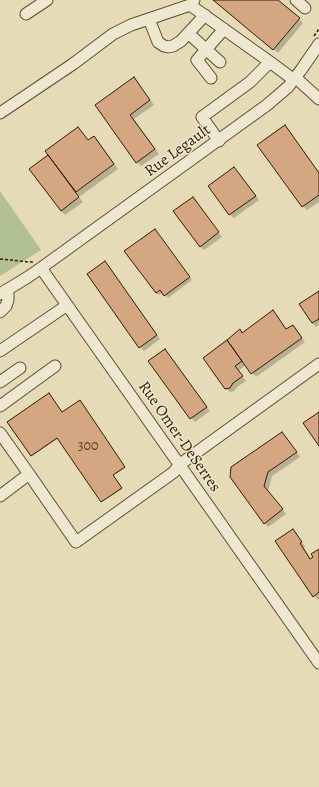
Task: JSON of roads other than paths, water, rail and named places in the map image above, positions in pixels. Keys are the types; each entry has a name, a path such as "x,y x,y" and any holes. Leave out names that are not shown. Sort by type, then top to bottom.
{"street":[{"path":"26,14 47,0"},
{"path":"296,0 305,8"},
{"path":"0,113 113,34 131,25 192,2 205,15 295,79 319,98"},
{"path":"149,19 158,42 164,46 172,46 177,44 205,15"},
{"path":"211,78 198,60 224,29"},
{"path":"188,33 220,62"},
{"name":"Rue Legault","path":"38,265 219,141 277,97 295,79 319,44"},
{"path":"219,141 202,117 250,82 270,62"},
{"path":"0,312 6,306 9,297 3,292 38,265"},
{"name":"Rue Omer-DeSerres","path":"38,265 319,663"},
{"path":"0,351 66,306"},
{"path":"0,433 76,542 174,472 179,465 319,364"},
{"path":"0,406 55,366"},
{"path":"0,382 20,368"},
{"path":"0,496 29,474"}]}
